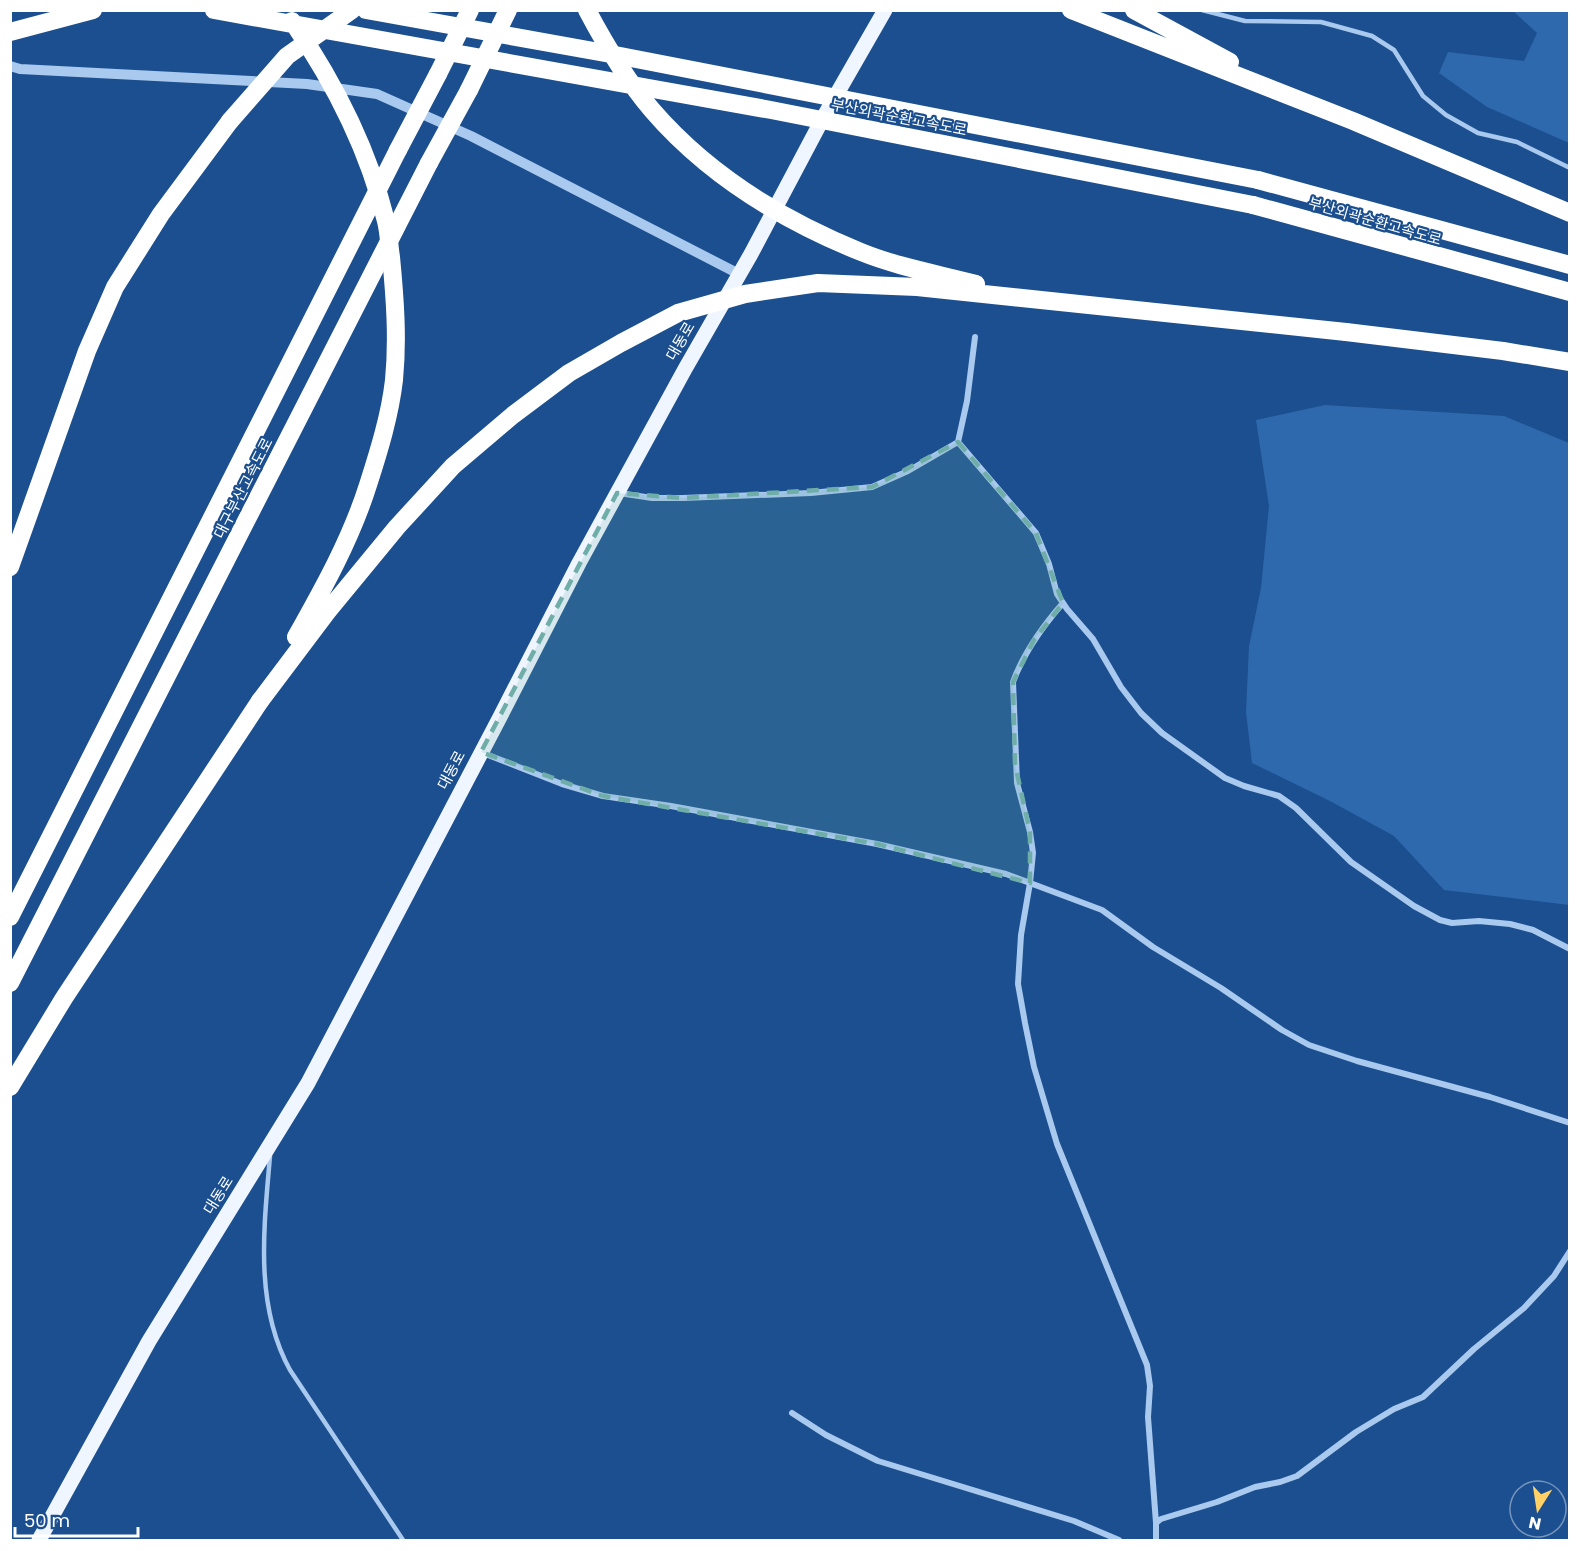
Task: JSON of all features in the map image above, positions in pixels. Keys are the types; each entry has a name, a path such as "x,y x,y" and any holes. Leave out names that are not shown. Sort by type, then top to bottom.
{"highway":[{"path":"10,32 93,10"},
{"name":"부산외곽순환고속도로","path":"214,10 771,110 1252,205 1569,292"},
{"path":"260,701 321,593 345,545 368,487 386,422 394,381 396,334 387,223 369,165 344,107 316,57 284,10"},
{"path":"10,567 87,351 115,287 161,214 230,121 287,56 352,10"},
{"name":"부산외곽순환고속도로","path":"366,10 605,53 1258,180 1569,265"},
{"name":"대구부산고속도로","path":"10,917 470,10"},
{"name":"대구부산고속도로","path":"10,983 508,10"},
{"path":"587,10 604,43 651,110 693,152 732,184 791,220 863,253 981,285 1251,321"},
{"path":"1071,10 1312,104 1569,213"},
{"path":"1134,10 1312,104"},
{"path":"10,1088 64,998 260,701 327,612 397,527 453,466 513,415 569,374 678,313 745,294 818,283 917,287 1251,321 1503,351 1569,362"}],"main road":[{"name":"대동로","path":"39,1540 149,1341 308,1083 617,493 823,118 885,10"}],"street":[{"path":"10,66 20,69 307,84 376,94 471,136 739,274"},
{"path":"617,493 652,498 683,498 811,493 872,487 908,471 958,442 967,401 975,337"},
{"path":"958,442 1036,533 1049,564 1057,594 1093,639 1121,687 1162,733 1225,778 1280,796 1296,808 1351,862 1414,906 1440,920 1452,923 1479,921 1510,924 1533,930 1569,949"},
{"path":"1063,603 1034,640 1013,682 1016,774 1031,842 1030,884 1021,935 1018,984 1034,1067 1057,1144 1147,1365 1150,1386 1148,1417 1156,1540"},
{"path":"481,753 562,784 603,796 672,806 877,844 1006,874 1102,910 1154,947 1309,1045 1357,1061 1490,1097 1569,1123"},
{"path":"1156,1523 1161,1519 1217,1502 1255,1487 1297,1476 1356,1432 1394,1409 1423,1397 1524,1308 1554,1275 1569,1251"},
{"path":"792,1413 826,1435 878,1461 1074,1521 1119,1540"}],"lane":[{"path":"1202,10 1245,21 1320,22 1372,36 1394,50 1423,96 1446,115 1478,133 1517,142 1569,168"},
{"path":"271,1143 266,1208 265,1287 277,1341 290,1370 403,1540"}],"highlighted area":[{"path":"958,442 1036,533 1063,603 1034,640 1013,682 1015,764 1030,832 1030,883 877,844 603,796 481,752 617,493 683,498 872,487"}],"shaded area":[{"path":"1513,11 1569,11 1569,143 1487,107 1439,73 1448,52 1524,61 1537,33"},
{"path":"1325,405 1504,416 1569,443 1569,905 1444,890 1394,836 1330,801 1252,763 1246,712 1249,646 1261,588 1269,506 1256,420"}]}
